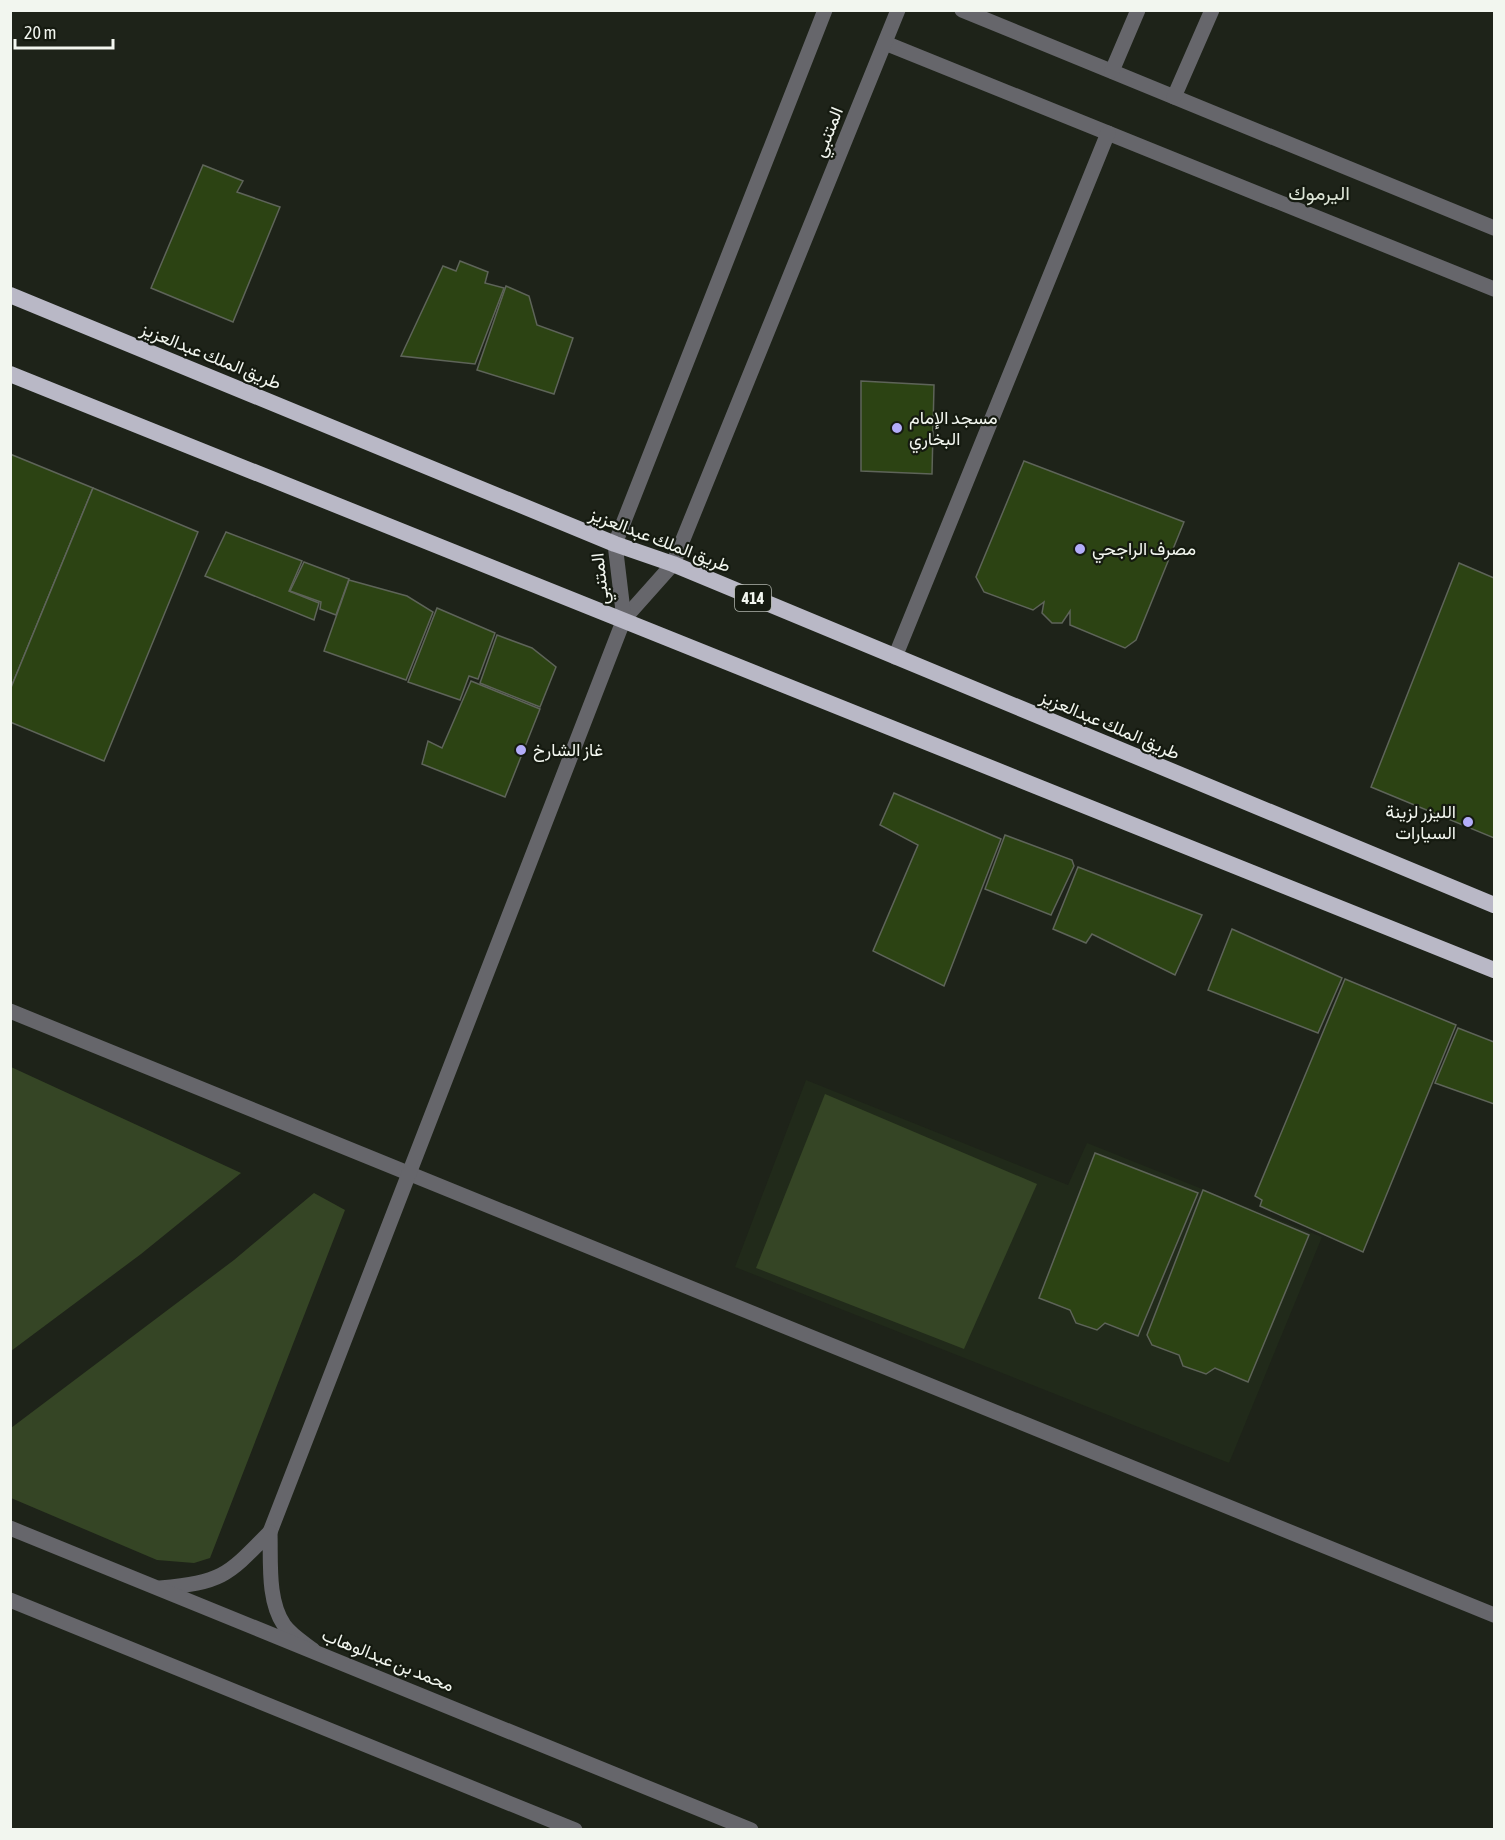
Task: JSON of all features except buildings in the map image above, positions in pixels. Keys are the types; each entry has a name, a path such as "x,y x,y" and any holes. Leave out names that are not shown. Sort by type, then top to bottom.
{"highway":[{"name":"طريق الملك عبدالعزيز","path":"10,294 615,544 673,564 1494,905"},
{"path":"10,374 1494,970"}],"street":[{"name":"المتنبي","path":"624,620 673,564 898,10"},
{"path":"962,10 1494,228"},
{"path":"1112,71 1138,10"},
{"path":"1174,97 1212,10"},
{"name":"المتنبي","path":"624,620 615,544 823,11"},
{"path":"885,43 1494,289"},
{"path":"895,657 1108,133"},
{"path":"313,1650 284,1626 276,1606 271,1581 270,1532 624,620"},
{"path":"10,1011 1494,1615"},
{"name":"محمد بن عبدالوهاب","path":"10,1528 751,1830"},
{"path":"160,1588 197,1585 218,1579 238,1565 270,1532"},
{"path":"10,1600 575,1830"}],"shaded area":[{"path":"806,1080 1068,1185 1087,1143 1322,1237 1229,1463 735,1267"}],"green space":[{"path":"11,1067 241,1173 141,1254 11,1351"},
{"path":"825,1094 1037,1184 964,1349 756,1268"},
{"path":"314,1193 345,1210 210,1558 194,1563 157,1560 11,1498 11,1428 234,1260"}],"place":[{"name":"مسجد الإمام البخاري","path":"897,428"},
{"name":"مصرف الراجحي","path":"1080,549"},
{"name":"غاز الشارخ","path":"521,750"},
{"name":"الليزر لزينة السيارات","path":"1468,822"}],"district":[{"name":"اليرموك","path":"1319,193"}]}
